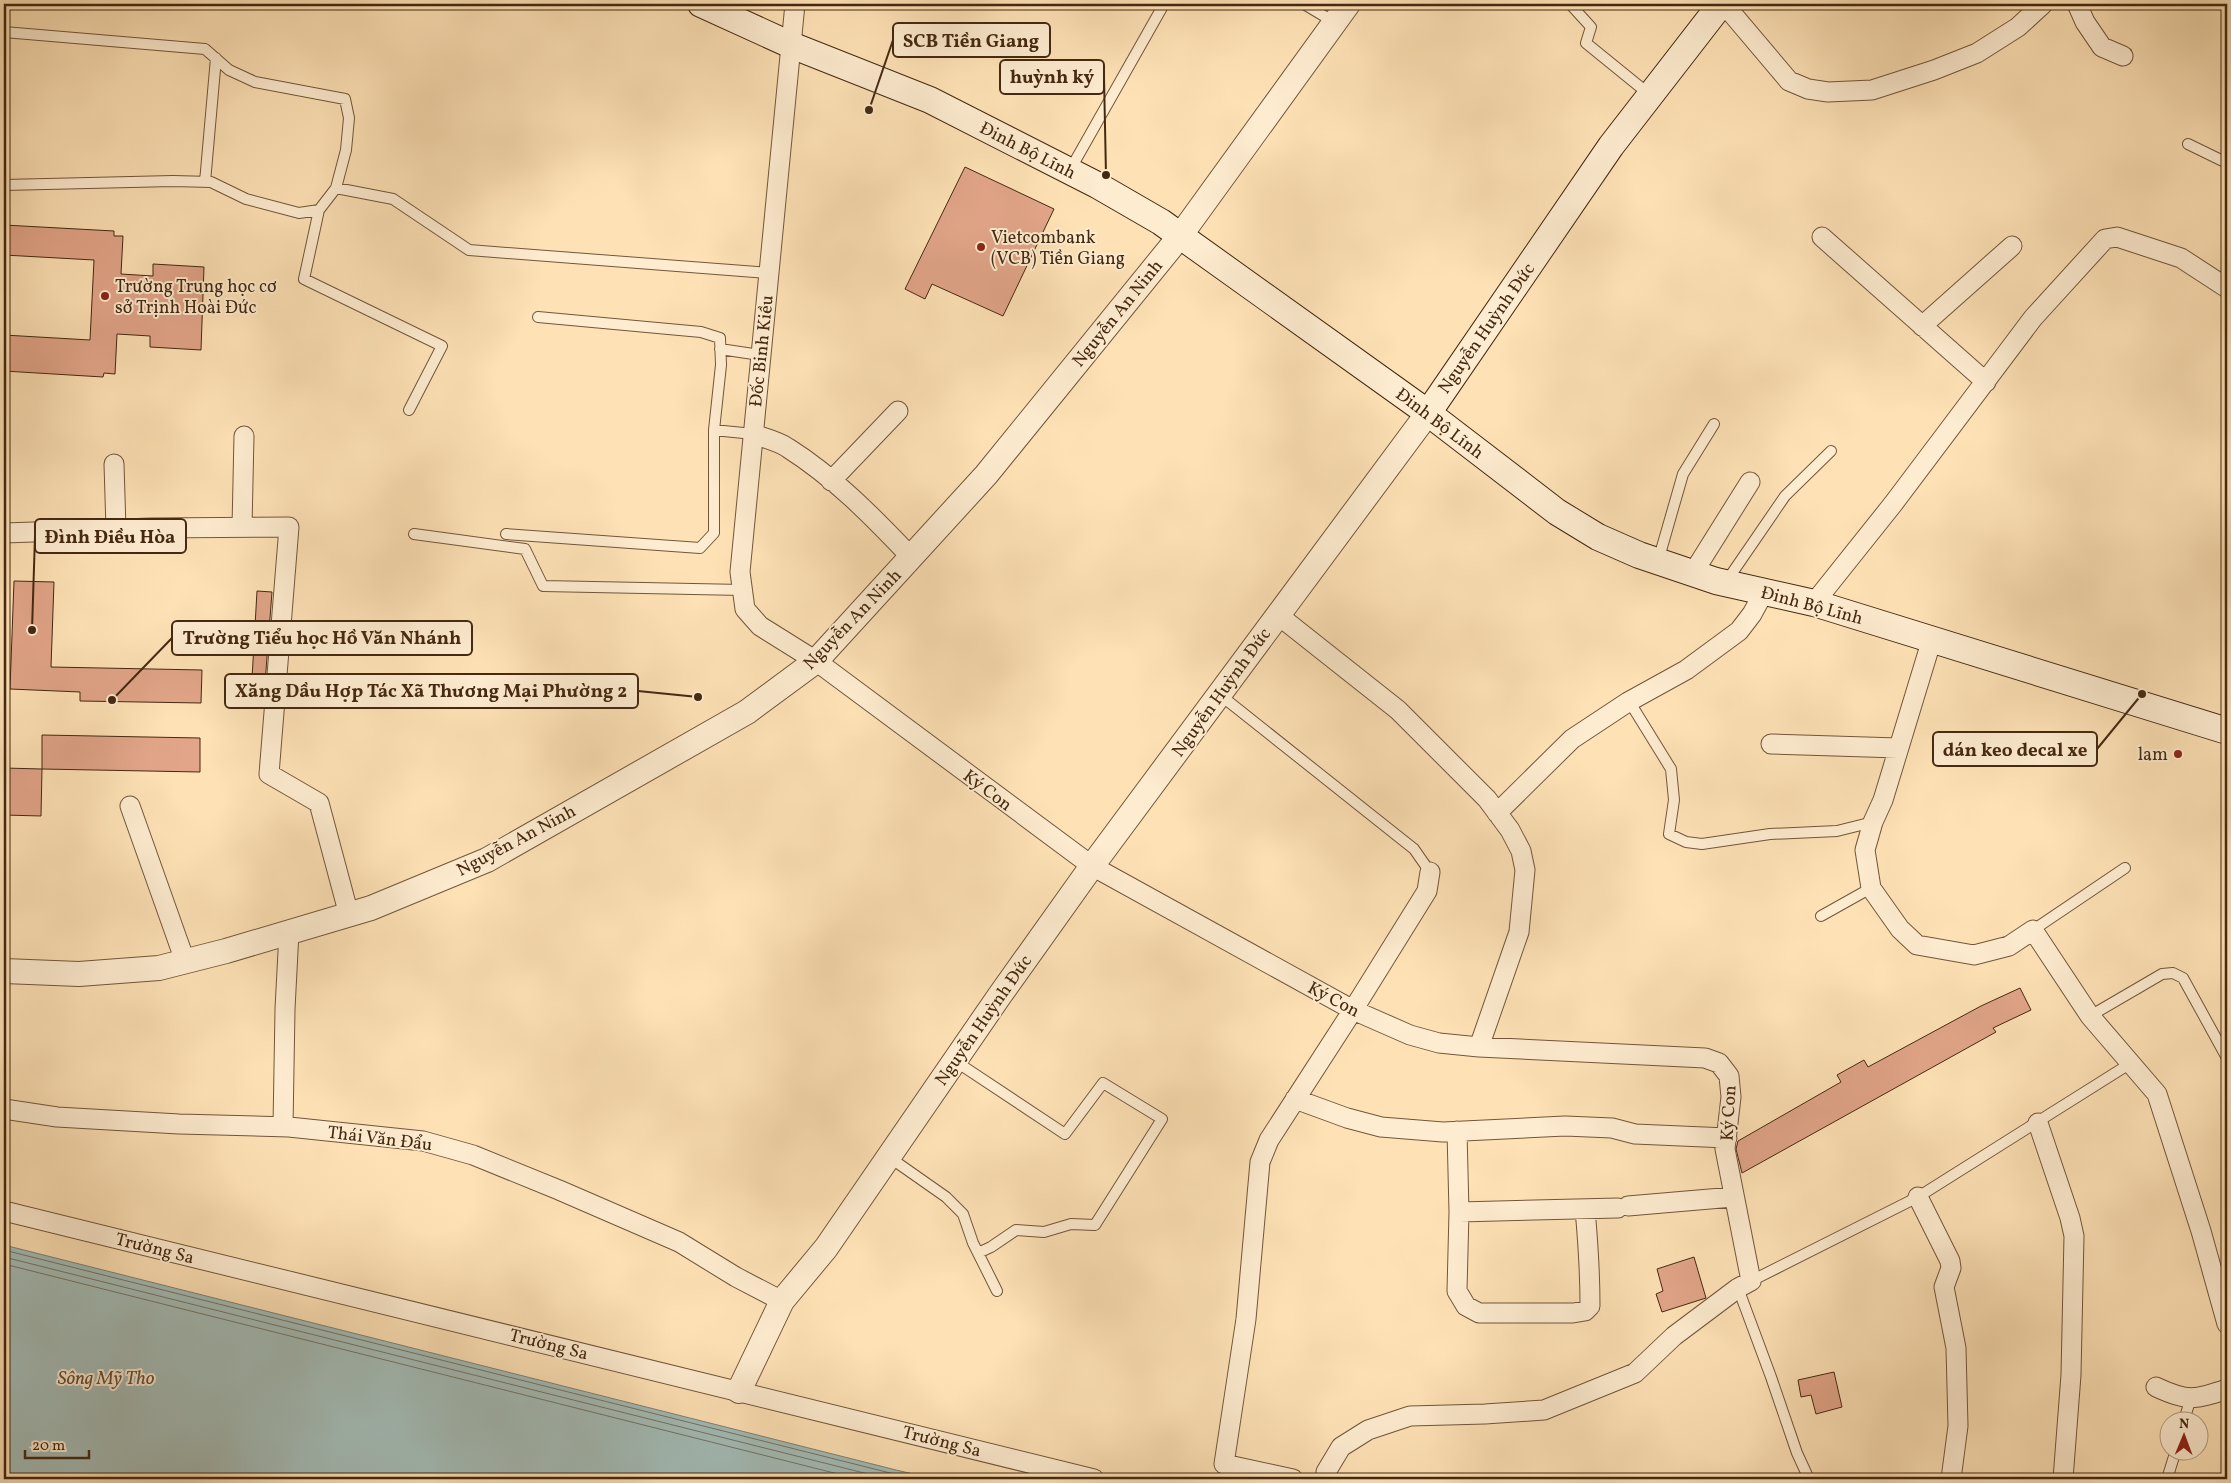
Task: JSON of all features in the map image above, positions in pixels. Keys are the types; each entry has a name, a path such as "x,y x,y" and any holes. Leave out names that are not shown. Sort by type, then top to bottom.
{"main road":[{"name":"Đinh Bộ Lĩnh","path":"701,4 791,45 930,100 1069,171 1162,222 1428,413 1557,512 1598,537 1658,562 1725,583 1814,603 2227,731"},
{"name":"Nguyễn Huỳnh Đức","path":"1428,413 1612,146 1723,4"}],"street":[{"name":"Đốc Binh Kiều","path":"795,4 740,572 745,609 760,626 816,661"},
{"path":"1723,4 1789,81 1808,89 1828,92 1872,90 1934,70 1977,53 2018,27 2043,4"},
{"path":"2077,4 2085,22 2102,47 2123,56"},
{"name":"Nguyễn An Ninh","path":"4,971 79,974 159,968 371,908 486,860 748,712 816,661 986,475 1180,236 1341,13"},
{"path":"1814,603 1893,504 2033,318 2105,239 2117,236 2181,258 2227,288"},
{"path":"1822,237 1986,382"},
{"path":"1922,326 2012,246"},
{"path":"831,481 898,411"},
{"name":"Nguyễn Huỳnh Đức","path":"740,1391 782,1301 826,1248 954,1060 1092,866 1428,413"},
{"path":"753,434 787,447 860,504 911,556"},
{"path":"242,527 244,436"},
{"path":"114,464 116,529"},
{"path":"1693,573 1750,482"},
{"path":"4,533 116,529 289,528 269,774 319,803 348,915"},
{"path":"1498,813 1572,739 1630,702 1686,670 1739,631 1752,614 1764,592"},
{"path":"1278,615 1398,710 1487,798 1521,850 1525,870 1519,932 1479,1047"},
{"path":"1932,639 1883,800 1873,822 1865,850 1872,888 1900,929 1917,945 1974,954 2009,946 2033,930 2090,1016 2157,1094 2201,1231 2227,1324"},
{"name":"Ký Con","path":"816,661 1092,866 1353,1010 1417,1037 1439,1043 1479,1047 1705,1058 1719,1063 1730,1076 1726,1149 1744,1284"},
{"path":"1771,744 1898,748"},
{"path":"130,806 185,961"},
{"path":"1293,1479 1224,1464 1246,1319 1260,1162 1269,1140 1427,891 1430,872"},
{"path":"283,1127 285,1008 289,932"},
{"path":"1295,1099 1346,1118 1381,1126 1443,1132 1565,1126 1612,1128 1635,1134 1727,1138"},
{"name":"Thái Văn Đẩu","path":"4,1108 56,1117 283,1127 424,1141 473,1155 679,1242 736,1277 782,1301"},
{"path":"2038,1123 2070,1218 2074,1236 2071,1375 2063,1479"},
{"path":"1457,1131 1459,1212 1457,1291 1466,1306 1479,1313 1573,1313 1585,1311 1590,1306 1590,1266 1585,1209"},
{"path":"1459,1212 1623,1207 1733,1197"},
{"path":"1918,1197 1950,1261 1951,1268 1944,1287 1956,1348 1958,1426 1951,1479"},
{"name":"Trường Sa","path":"4,1211 1094,1479"},
{"path":"1325,1479 1326,1472 1341,1447 1368,1430 1410,1416 1544,1410 1635,1373 1674,1336 1744,1284"},
{"path":"2156,1387 2178,1397 2191,1398 2201,1398 2227,1389"}],"lane":[{"path":"1069,171 1164,4"},
{"path":"1304,4 1341,13"},
{"path":"1570,4 1591,27 1586,43 1651,96"},
{"path":"4,32 189,47 205,50 229,70 255,82 346,99 349,118 346,150 336,188 319,210 304,279 442,346 409,410"},
{"path":"205,182 216,58"},
{"path":"2188,144 2227,163"},
{"path":"4,185 211,182 246,199 299,212 319,210"},
{"path":"336,188 393,199 470,250 769,273"},
{"path":"506,534 700,548 714,533 714,430 721,364 720,338 700,332 538,317"},
{"path":"720,349 760,355"},
{"path":"1658,562 1683,474 1714,424"},
{"path":"714,430 753,434"},
{"path":"1725,583 1785,496 1831,451"},
{"path":"414,534 525,549 543,586 743,590"},
{"path":"1219,694 1414,849 1430,872"},
{"path":"1630,702 1670,769 1674,800 1669,834 1686,842 1702,844 1770,834 1837,831 1873,822"},
{"path":"2033,930 2125,868"},
{"path":"1821,916 1872,888"},
{"path":"2090,1016 2162,974 2173,973 2183,978 2227,1058"},
{"path":"954,1060 1065,1134 1103,1082 1162,1119 1095,1225 1071,1224 1044,1232 1016,1230 991,1247 978,1253"},
{"path":"1809,1479 1797,1454 1771,1376 1744,1284 1918,1197 2131,1064"},
{"path":"888,1156 946,1197 963,1214 978,1253 997,1291"},
{"path":"2187,1410 2191,1398"},
{"path":"2167,1479 2173,1460"}],"water":[{"name":"Sông Mỹ Tho","path":"4,1245 896,1470 935,1479 4,1479"}],"building":[{"name":"Vietcombank (VCB) Tiền Giang","path":"965,167 1054,209 1003,316 932,284 925,299 905,289"},
{"path":"4,225 114,231 114,236 123,236 121,274 153,276 153,264 204,267 201,350 150,347 150,336 117,334 115,374 104,373 103,377 4,371 4,335 90,340 94,260 4,255"},
{"path":"14,581 54,582 51,667 202,670 201,703 80,701 80,692 10,689"},
{"path":"257,591 272,592 264,696 251,696"},
{"path":"42,735 200,738 200,772 42,769"},
{"path":"4,768 42,769 41,816 4,815"},
{"path":"2020,988 2031,1010 1993,1028 1996,1032 1742,1173 1736,1149 1738,1141 1841,1082 1837,1075 1864,1060 1868,1067 1981,1006"},
{"path":"1694,1257 1706,1298 1662,1312 1656,1294 1663,1291 1657,1269"},
{"path":"1834,1372 1842,1407 1816,1414 1811,1395 1801,1397 1798,1380"}],"place":[{"name":"SCB Tiền Giang","path":"869,110"},
{"name":"huỳnh ký","path":"1106,175"},
{"name":"Vietcombank (VCB) Tiền Giang","path":"981,247"},
{"name":"Trường Trung học cơ sở Trịnh Hoài Đức","path":"105,296"},
{"name":"Đình Điều Hòa","path":"32,630"},
{"name":"dán keo decal xe","path":"2142,694"},
{"name":"Xăng Dầu Hợp Tác Xã Thương Mại Phường 2","path":"698,697"},
{"name":"Trường Tiểu học Hồ Văn Nhánh","path":"112,700"},
{"name":"lam","path":"2178,754"}]}
